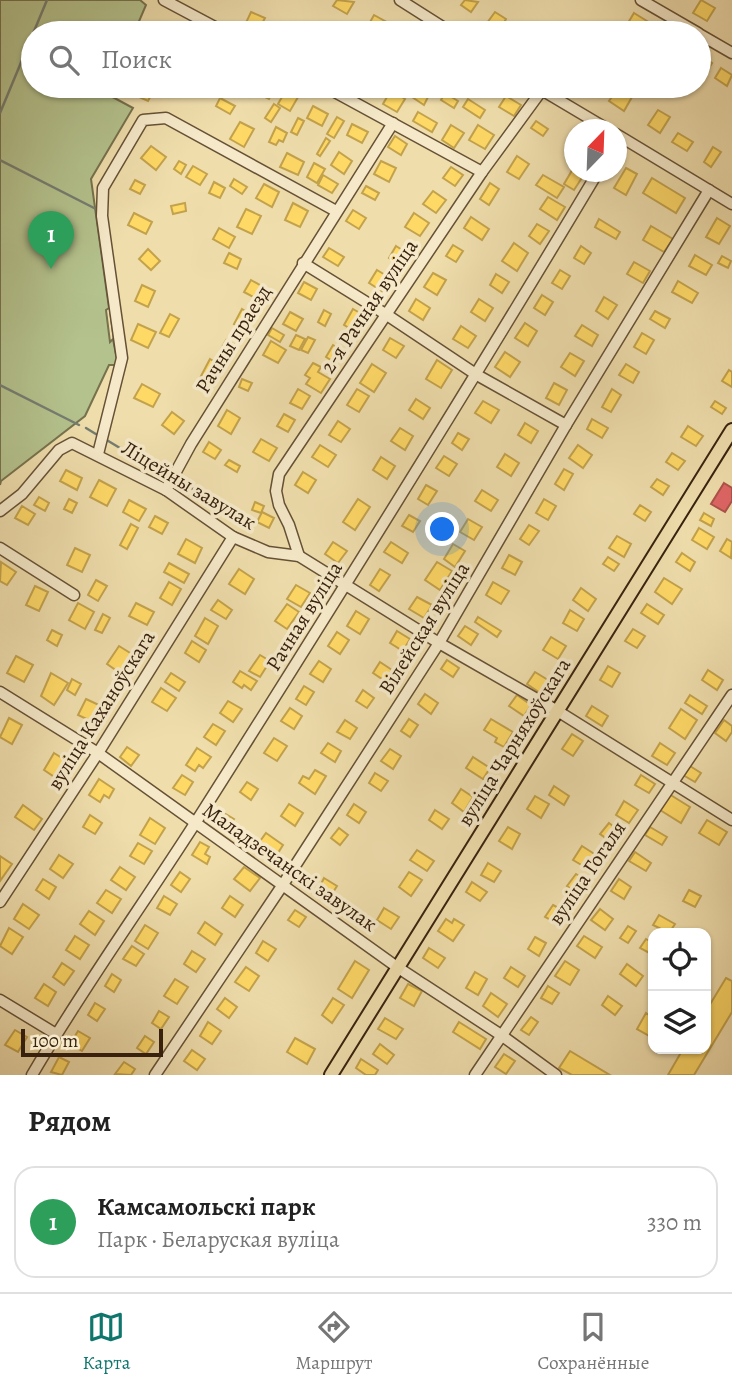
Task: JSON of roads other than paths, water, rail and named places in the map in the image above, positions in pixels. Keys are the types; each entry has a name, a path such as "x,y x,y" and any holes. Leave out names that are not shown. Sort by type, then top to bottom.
{"main road":[{"name":"вуліца Чарняхоўскага","path":"331,1075 732,430"}],"street":[{"path":"164,0 203,21"},
{"path":"400,0 433,21"},
{"path":"641,0 677,21"},
{"path":"711,41 732,54"},
{"path":"346,98 482,172"},
{"name":"2-я Рачная вуліца","path":"299,556 279,505 276,491 279,474 531,98"},
{"path":"555,98 590,119"},
{"path":"98,454 122,358 102,216 103,188 143,120 166,118 335,211"},
{"name":"Рачны праезд","path":"166,489 335,211 393,123"},
{"path":"627,142 732,204"},
{"name":"Рачная вуліца","path":"32,1075 346,586 477,375 592,182"},
{"name":"Вілейская вуліца","path":"155,1075 282,886 439,643 566,425 709,190"},
{"path":"303,263 477,375 566,425"},
{"name":"Ліцейны завулак","path":"0,511 22,494 46,465 72,443 166,489 233,537 268,552 299,556 439,643 556,710 732,820"},
{"name":"вуліца Каханоўскага","path":"0,902 98,753 233,537"},
{"path":"0,548 74,595"},
{"name":"Маладзечанскі завулак","path":"0,692 98,753 397,967 501,1035 556,1075"},
{"name":"вуліца Гогаля","path":"475,1075 732,695"},
{"path":"0,1000 56,1034"}],"waterway":[{"path":"38,21 47,0"},
{"path":"0,113 21,63"},
{"path":"0,160 98,210"},
{"path":"108,293 115,346"},
{"path":"0,385 79,425"},
{"path":"86,428 99,436"},
{"path":"105,439 168,477"},
{"path":"179,483 206,494"}],"place":[{"name":"Камсамольскі парк","path":"51,269"}]}
